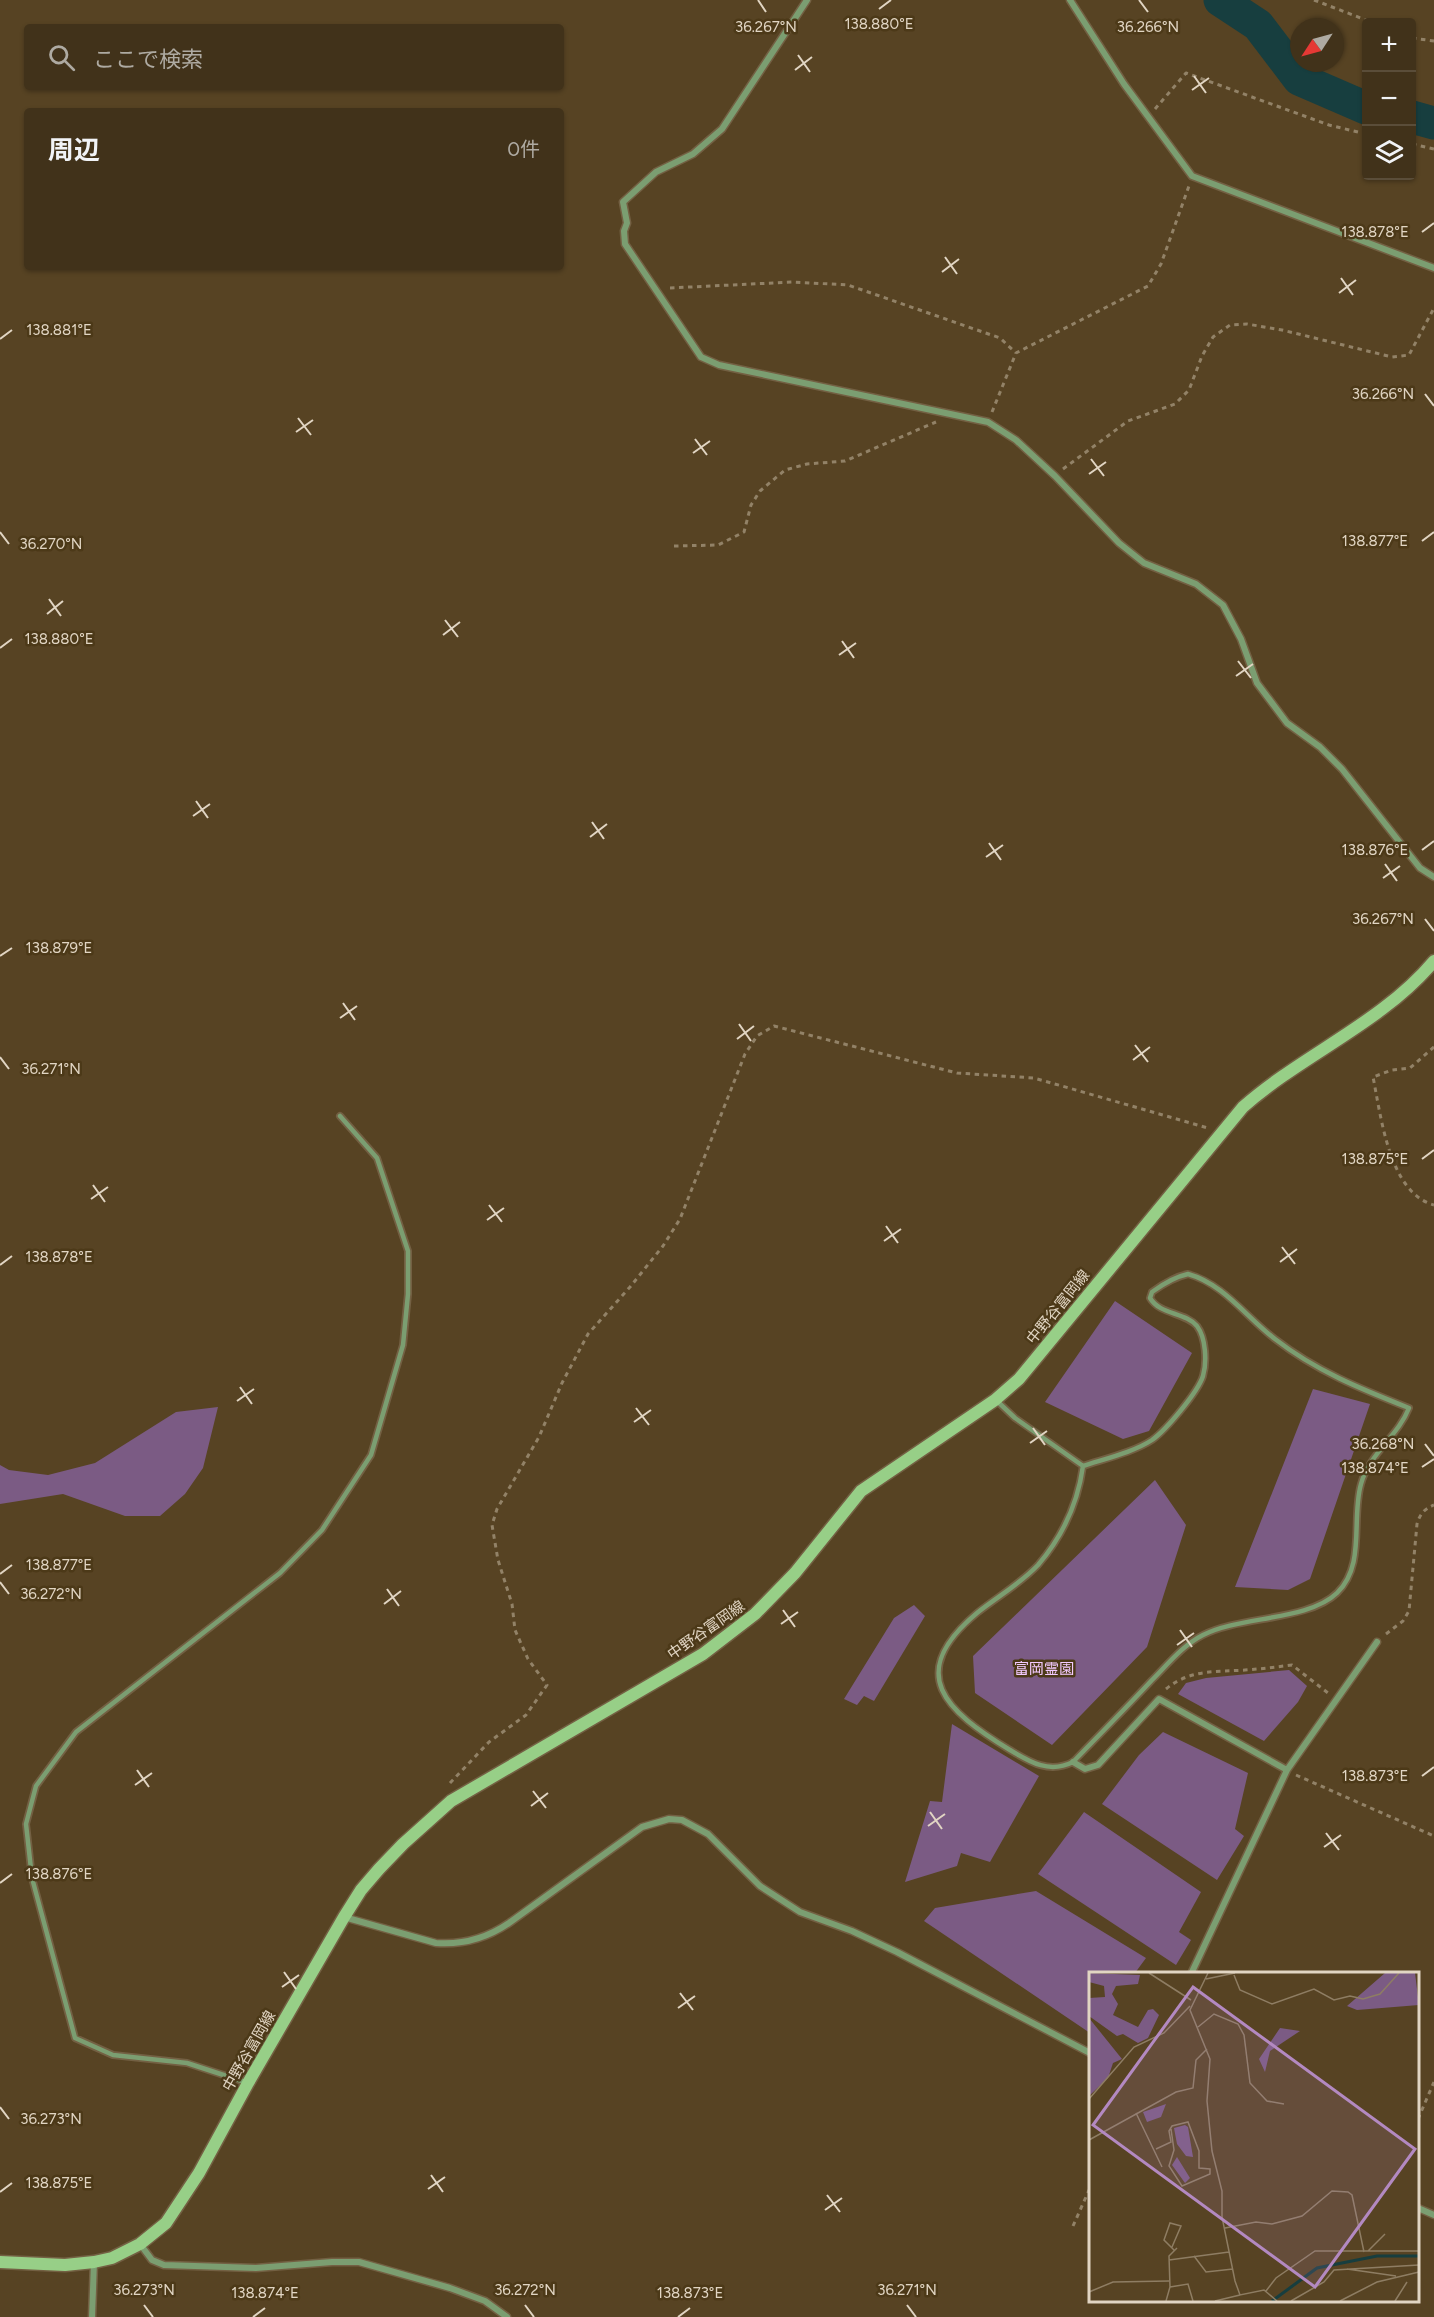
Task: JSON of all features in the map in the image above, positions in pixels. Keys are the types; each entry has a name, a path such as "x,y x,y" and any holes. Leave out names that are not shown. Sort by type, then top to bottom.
{"main road":[{"name":"中野谷富岡線","path":"0,2262 65,2265 112,2258 140,2244 166,2223 199,2173 248,2082 360,1890 404,1844 451,1801 703,1654 755,1614 795,1573 861,1491 995,1400 1019,1379 1243,1107 1264,1088 1392,1002 1421,977 1434,962"}],"street":[{"path":"807,0 722,129 693,154 656,172 623,202 627,223 624,231 625,244 701,357 719,364 988,422 1016,440 1055,476 1119,543 1144,563 1196,584 1223,605 1241,639 1257,683 1287,723 1320,747 1342,769 1420,868 1434,877"},
{"path":"1070,0 1124,84 1192,176 1434,268"},
{"path":"1192,1972 1287,1770 1377,1642"},
{"path":"1073,1762 1085,1769 1098,1765 1159,1699 1287,1770"},
{"path":"344,1917 436,1943 448,1944 480,1938 494,1933 509,1923 642,1827 669,1819 682,1820 708,1834 760,1886 800,1912 852,1931 897,1952 1089,2052"},
{"path":"1419,2208 1434,2215"},
{"path":"140,2244 152,2260 164,2265 256,2268 359,2262 476,2297 507,2317"},
{"path":"92,2317 94,2262"}],"lane":[{"path":"248,2082 187,2063 113,2055 75,2038 32,1878 26,1824 36,1786 76,1732 280,1573 322,1530 370,1455 403,1345 408,1294 408,1251 377,1158 340,1116"},
{"path":"1188,1274 1215,1285 1274,1339 1312,1365 1351,1385 1409,1408 1405,1419 1373,1458 1361,1484 1355,1551 1351,1569 1337,1593 1309,1608 1216,1629 1200,1636 1167,1665 1073,1762 1063,1767 1048,1768 1031,1762 994,1741 957,1712 949,1703 938,1682 939,1666 945,1648 954,1636 977,1613 1015,1585 1038,1564 1064,1526 1080,1488 1083,1466 1152,1440 1192,1394 1203,1376 1204,1347 1196,1325 1160,1308 1150,1298 1152,1292 1157,1288 1176,1277 1188,1274"},
{"path":"995,1400 1015,1418 1083,1466"}],"path":[{"path":"1314,0 1362,19"},
{"path":"1416,39 1434,41"},
{"path":"1148,117 1186,73 1329,125 1362,133"},
{"path":"1416,145 1434,149"},
{"path":"988,422 1016,353 1148,286 1161,264 1192,176"},
{"path":"655,289 793,282 848,285 1000,338 1016,353"},
{"path":"1055,476 1128,421 1175,404 1189,390 1202,356 1213,337 1230,325 1247,324 1282,330 1392,357 1409,355 1434,308"},
{"path":"674,546 718,544 744,532 751,505 760,491 786,470 807,464 845,461 934,424 944,413"},
{"path":"451,1801 449,1784 489,1742 526,1715 547,1685 528,1659 515,1630 512,1604 498,1560 492,1526 496,1509 539,1437 562,1383 588,1334 630,1287 681,1219 745,1054 757,1036 774,1026 957,1073 1034,1078 1222,1131"},
{"path":"1434,1047 1410,1068 1392,1070 1372,1077 1398,1176 1422,1202 1434,1205"},
{"path":"1377,1642 1403,1621 1409,1611 1419,1515 1434,1505"},
{"path":"1159,1699 1167,1688 1179,1679 1194,1674 1210,1670 1247,1670 1292,1665 1337,1699"},
{"path":"1287,1770 1434,1836"},
{"path":"1419,2117 1434,2082"},
{"path":"1073,2226 1089,2190"}],"green space":[{"path":"1115,1301 1192,1353 1149,1431 1123,1439 1045,1402"},
{"path":"1313,1389 1370,1404 1310,1579 1288,1590 1235,1587"},
{"path":"218,1407 203,1468 185,1494 160,1516 125,1516 63,1494 0,1504 0,1465 9,1470 48,1475 95,1463 176,1412"},
{"name":"富岡霊園","path":"1155,1480 1186,1525 1147,1647 1052,1745 975,1693 973,1656"},
{"path":"914,1605 925,1616 874,1701 864,1696 857,1705 844,1699 894,1618"},
{"path":"1289,1670 1307,1686 1298,1702 1264,1741 1178,1694 1186,1683 1206,1678"},
{"path":"952,1724 1039,1776 990,1862 961,1853 957,1866 905,1882 930,1801 942,1802"},
{"path":"1163,1732 1248,1773 1235,1829 1244,1836 1217,1880 1102,1804 1139,1755"},
{"path":"1084,1812 1201,1892 1179,1932 1191,1940 1176,1965 1038,1874"},
{"path":"1036,1891 1146,1958 1136,1972 1089,1972 1089,2032 924,1921 935,1908"}],"waterway":[{"path":"1220,0 1258,25 1299,79 1362,106"},
{"path":"1416,118 1434,123"}]}
